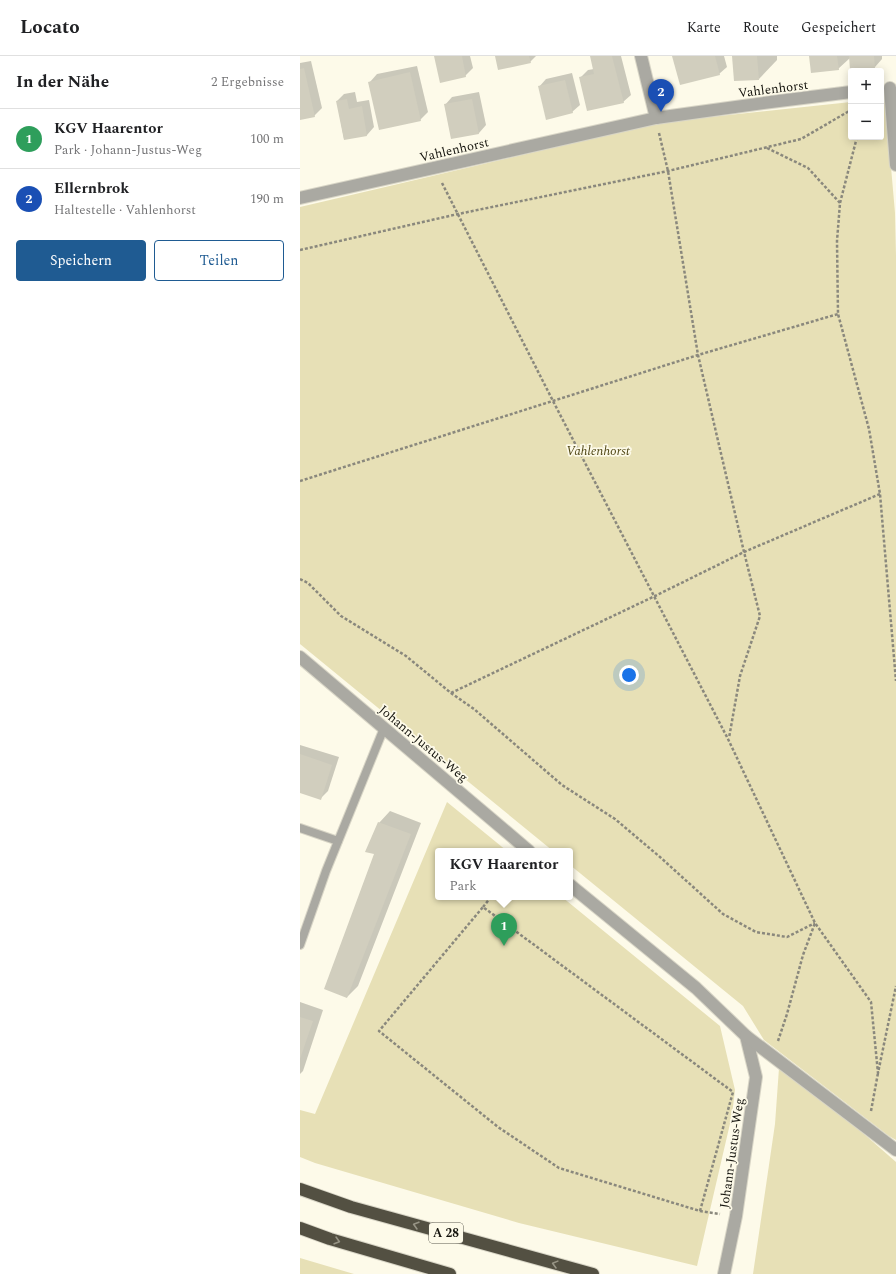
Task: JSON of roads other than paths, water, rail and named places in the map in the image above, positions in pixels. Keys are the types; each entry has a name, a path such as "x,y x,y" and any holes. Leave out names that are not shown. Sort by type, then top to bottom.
{"highway":[{"name":"A 28","path":"300,1189 351,1207 593,1274"},
{"path":"300,1228 330,1239 450,1274"}],"street":[{"path":"641,56 656,118"},
{"path":"889,88 896,165"},
{"name":"Vahlenhorst","path":"300,198 656,118 848,92"},
{"name":"Johann-Justus-Weg","path":"300,657 525,848"},
{"path":"573,887 696,988 746,1036 896,1150"},
{"name":"Johann-Justus-Weg","path":"724,1274 736,1216 756,1077 746,1036"}],"lane":[{"path":"300,945 326,871 384,728"},
{"path":"300,828 338,841"}],"place":[{"name":"Ellernbrok","path":"661,112"},
{"name":"KGV Haarentor","path":"504,946"}]}
